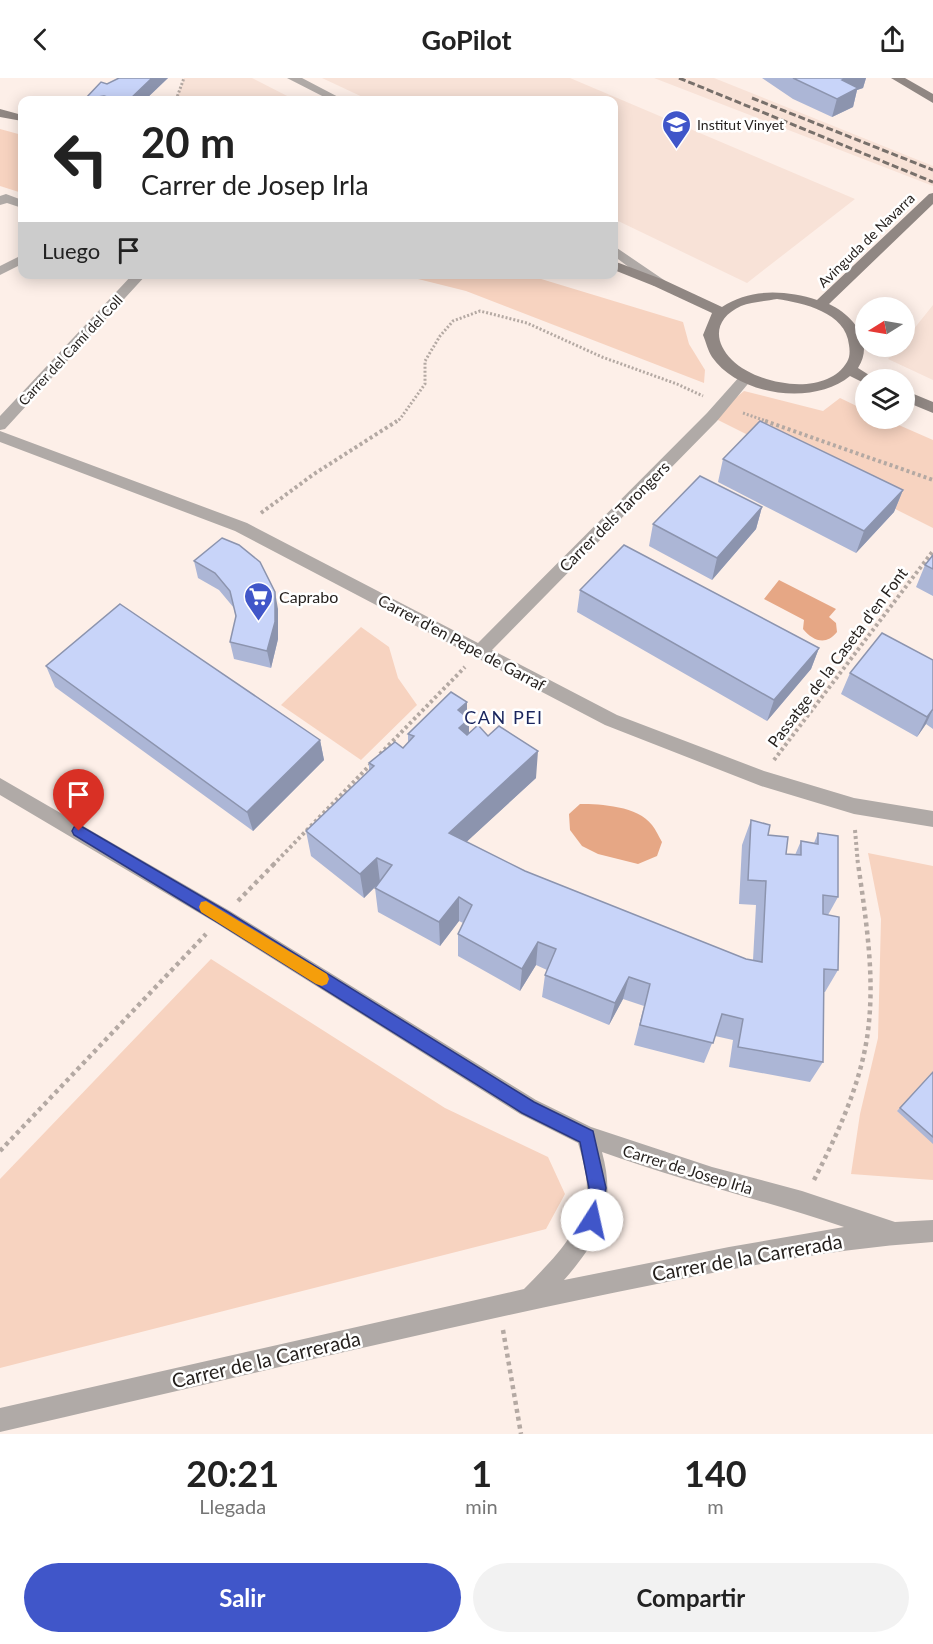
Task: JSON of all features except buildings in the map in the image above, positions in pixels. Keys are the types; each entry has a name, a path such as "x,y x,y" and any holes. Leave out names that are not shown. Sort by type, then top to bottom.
{"street":[{"path":"293,78 330,96"},
{"path":"897,78 933,99"},
{"path":"0,113 18,117"},
{"name":"Avinguda de Navarra","path":"820,305 933,196"},
{"path":"0,201 6,198 18,202"},
{"path":"618,253 659,283"},
{"path":"0,271 18,261"},
{"path":"618,268 659,283 722,312"},
{"name":"Carrer del Camí del Coll","path":"0,425 136,279"},
{"path":"777,295 799,298 820,305 837,315 850,328 857,342 857,357 849,370 835,381 815,388 791,390 767,387 745,379 727,367 712,346 710,338 712,324 722,312 736,302 777,295"},
{"path":"849,370 855,373"},
{"name":"Carrer dels Tarongers","path":"480,651 723,405 745,379"},
{"path":"915,400 933,408"},
{"name":"Carrer d'en Pepe de Garraf","path":"0,436 241,527 611,720 761,777 854,806 933,819"},
{"name":"Carrer de Josep Irla","path":"0,786 223,917 528,1107 587,1136 712,1178 802,1202 892,1233"},
{"path":"531,1298 566,1263 592,1220 598,1188 587,1136"},
{"name":"Carrer de la Carrerada","path":"0,1420 531,1298 768,1250 892,1233 933,1231"}],"path":[{"path":"177,96 184,78"},
{"path":"241,527 314,474 399,419 425,384 425,361 441,336 453,321 480,311 527,323 602,357 677,384 723,405 933,480"},
{"name":"Passatge de la Caseta d'en Font","path":"761,777 933,551"},
{"path":"802,1202 833,1144 864,1053 870,994 867,925 856,862 854,806"},
{"path":"499,1305 521,1434"}],"shaded area":[{"path":"184,78 252,78 287,96 177,96"},
{"name":"Institut Vinyet","path":"322,78 570,78 612,96 360,96"},
{"path":"654,78 714,78 933,166 933,186"},
{"name":"Institut Vinyet","path":"618,98 855,199 747,283 618,221"},
{"path":"0,129 18,134 18,192 0,186"},
{"path":"418,279 541,279 683,322 689,344 705,370 704,383 466,291"},
{"path":"933,305 933,380 915,372 915,369 909,369 888,359 890,357 915,357 915,328"},
{"path":"744,391 823,411 840,398 855,405 855,429 908,429 933,440 933,528 712,417"},
{"path":"779,580 836,609 829,617 836,623 837,632 828,639 815,639 803,629 804,620 764,599"},
{"path":"361,627 389,647 398,678 417,705 361,760 281,705"},
{"path":"580,804 619,807 646,819 662,842 657,856 638,864 598,854 582,846 570,830 569,814"},
{"path":"868,853 933,866 933,1180 851,1174 860,1114 878,1038 881,919"},
{"path":"211,959 445,1108 548,1157 565,1194 546,1229 0,1368 0,1179"}],"railway":[{"path":"679,78 933,182"},
{"path":"752,98 933,170"}],"slow traffic":[{"path":"206,907 322,979"}],"place":[{"name":"Institut Vinyet","path":"676,150"},
{"name":"Caprabo","path":"258,622"}],"district":[{"name":"CAN PEI","path":"504,717"}],"route":[{"path":"79,831 223,917 528,1107 587,1136 598,1188 592,1220"}]}
